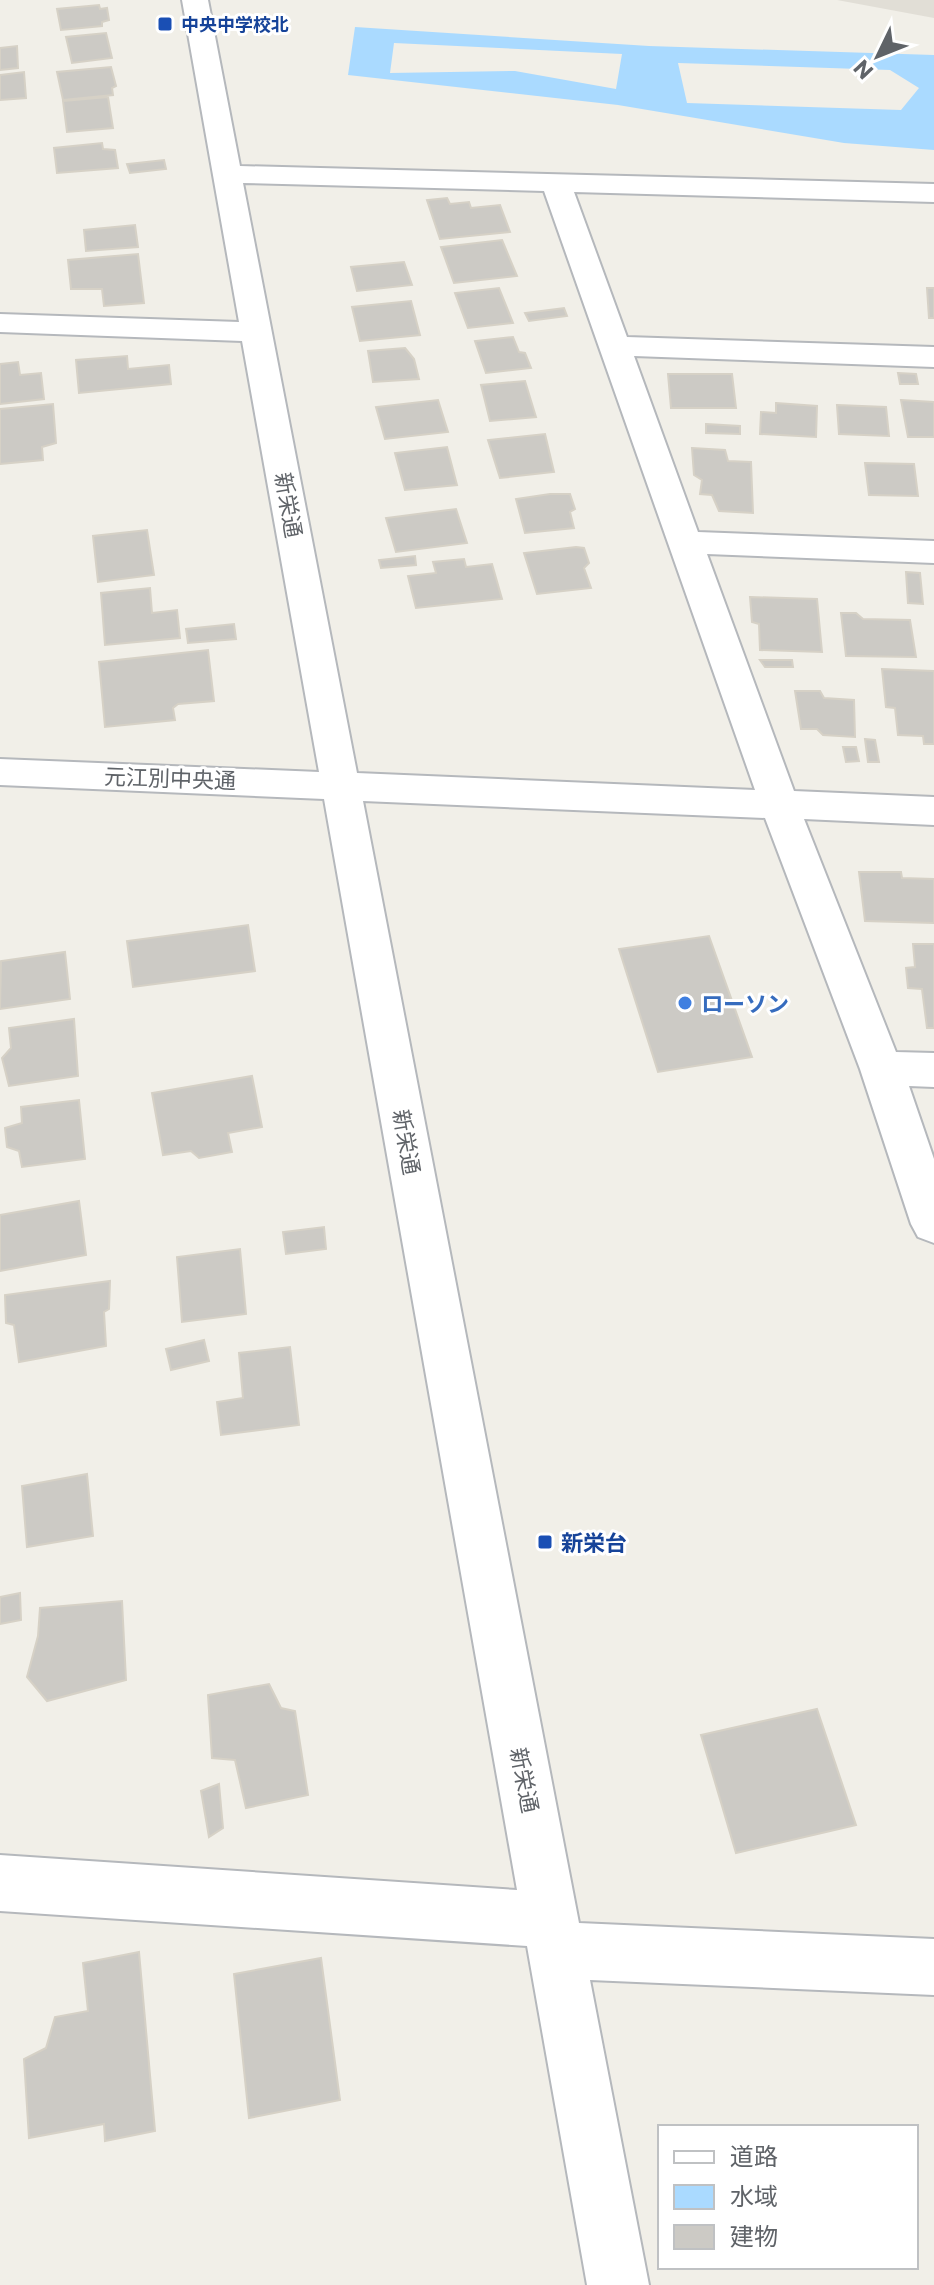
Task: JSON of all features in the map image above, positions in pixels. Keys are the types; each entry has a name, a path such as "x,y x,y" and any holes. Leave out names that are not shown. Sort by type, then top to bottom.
{"street":[{"name":"新栄通","path":"195,0 618,2285"},
{"path":"228,174 934,193"},
{"path":"556,183 779,804 881,1069 934,1224"},
{"path":"0,323 257,332"},
{"path":"615,346 934,357"},
{"path":"685,542 934,552"},
{"name":"元江別中央通","path":"0,772 934,811"},
{"path":"881,1069 934,1070"},
{"path":"0,1883 934,1967"}],"shaded area":[{"path":"837,0 934,0 934,18"}],"water":[{"path":"355,27 649,46 934,55 934,150 844,143 618,105 348,75","holes":["394,43 622,54 616,89 515,71 390,73","678,63 890,70 919,88 901,110 687,103"]}],"building":[{"path":"99,5 100,9 107,8 109,20 102,22 102,26 61,30 57,9"},
{"path":"106,33 112,58 72,63 66,37"},
{"path":"17,46 18,68 0,70 0,48"},
{"path":"111,67 116,86 112,88 113,95 63,100 57,72"},
{"path":"24,72 26,98 0,100 0,75"},
{"path":"108,97 113,128 67,132 63,101"},
{"path":"102,143 103,149 115,150 118,168 57,173 54,148"},
{"path":"164,160 166,169 130,173 127,164"},
{"path":"447,198 450,204 469,202 471,208 500,205 510,232 440,239 427,200"},
{"path":"135,225 138,247 86,251 84,230"},
{"path":"502,240 517,276 454,283 441,247"},
{"path":"138,254 144,303 104,306 102,289 71,289 68,260"},
{"path":"404,262 412,285 357,291 351,267"},
{"path":"499,288 513,323 468,328 455,293"},
{"path":"927,288 934,288 934,318 929,318"},
{"path":"411,301 420,335 360,341 352,307"},
{"path":"564,308 567,316 529,321 525,313"},
{"path":"513,337 531,368 486,373 475,341"},
{"path":"405,348 414,359 419,379 373,382 368,351"},
{"path":"127,356 128,369 169,365 171,384 79,393 76,360"},
{"path":"18,362 20,375 41,373 44,399 0,404 0,364"},
{"path":"898,373 916,374 918,384 900,384"},
{"path":"668,374 732,374 736,408 671,408"},
{"path":"525,381 536,417 490,421 481,385"},
{"path":"438,400 448,432 385,439 376,407"},
{"path":"901,400 934,402 934,437 908,437"},
{"path":"776,403 817,406 816,437 760,434 761,412 776,413"},
{"path":"53,404 56,443 42,447 43,460 0,464 0,409"},
{"path":"837,405 886,407 889,436 839,434"},
{"path":"706,424 740,426 740,434 706,433"},
{"path":"545,434 554,472 500,478 488,440"},
{"path":"447,447 457,485 405,490 395,453"},
{"path":"692,448 725,450 728,461 751,462 753,513 719,511 712,495 700,494 702,480 694,475"},
{"path":"865,463 914,464 918,496 869,495"},
{"path":"570,494 575,509 570,512 574,528 525,533 516,499"},
{"path":"456,509 467,543 396,552 386,518"},
{"path":"147,530 154,575 98,582 93,536"},
{"path":"584,548 589,563 584,568 591,588 537,594 524,553"},
{"path":"415,556 416,565 381,568 379,560"},
{"path":"464,559 466,567 492,564 502,599 416,608 408,576 436,573 433,562"},
{"path":"906,572 920,573 923,604 908,603"},
{"path":"150,588 152,613 177,610 180,638 105,645 101,593"},
{"path":"750,597 817,599 822,652 760,650 759,624 752,622"},
{"path":"841,613 856,613 863,619 910,620 916,657 846,656"},
{"path":"234,624 236,639 188,643 186,629"},
{"path":"208,650 214,701 178,704 173,708 175,720 105,727 99,662"},
{"path":"760,660 792,660 793,667 765,667"},
{"path":"882,669 934,671 934,744 924,744 923,736 898,735 895,708 886,707"},
{"path":"795,691 820,691 824,698 854,700 855,737 823,735 817,729 801,729"},
{"path":"865,739 875,740 879,762 868,762"},
{"path":"843,747 856,747 859,761 846,762"},
{"path":"859,872 901,872 902,878 934,879 934,923 865,921"},
{"path":"248,925 255,971 133,987 127,941"},
{"name":"ローソン","path":"709,936 752,1057 658,1072 619,949"},
{"path":"913,944 934,944 934,1028 927,1028 922,989 908,988 906,968 915,967"},
{"path":"65,952 70,999 0,1009 1,961"},
{"path":"74,1019 78,1076 9,1086 2,1058 11,1048 9,1028"},
{"path":"252,1076 262,1127 228,1133 232,1152 199,1158 191,1151 163,1155 152,1093"},
{"path":"79,1100 85,1159 22,1167 19,1151 7,1147 5,1128 22,1123 21,1107"},
{"path":"79,1201 86,1255 0,1271 0,1215"},
{"path":"324,1227 326,1249 286,1254 283,1232"},
{"path":"240,1249 246,1314 182,1322 177,1257"},
{"path":"110,1281 109,1309 104,1312 106,1346 19,1362 14,1325 6,1323 5,1295"},
{"path":"204,1340 209,1361 171,1370 166,1349"},
{"path":"290,1347 299,1425 221,1435 217,1402 243,1398 239,1353"},
{"path":"87,1474 93,1536 27,1547 22,1486"},
{"path":"20,1593 21,1620 0,1624 0,1597"},
{"path":"122,1601 126,1680 47,1701 27,1677 38,1636 40,1608"},
{"path":"269,1684 281,1708 295,1711 308,1795 246,1808 235,1760 212,1758 208,1695"},
{"path":"817,1709 856,1825 736,1853 701,1735"},
{"path":"219,1784 223,1828 209,1837 201,1791"},
{"path":"139,1952 155,2131 105,2141 104,2124 29,2138 24,2059 46,2048 55,2017 88,2011 83,1963"},
{"path":"321,1958 340,2100 249,2118 234,1974"}],"place":[{"name":"中央中学校北","path":"165,24"},
{"name":"ローソン","path":"685,1003"},
{"name":"新栄台","path":"545,1542"}]}
